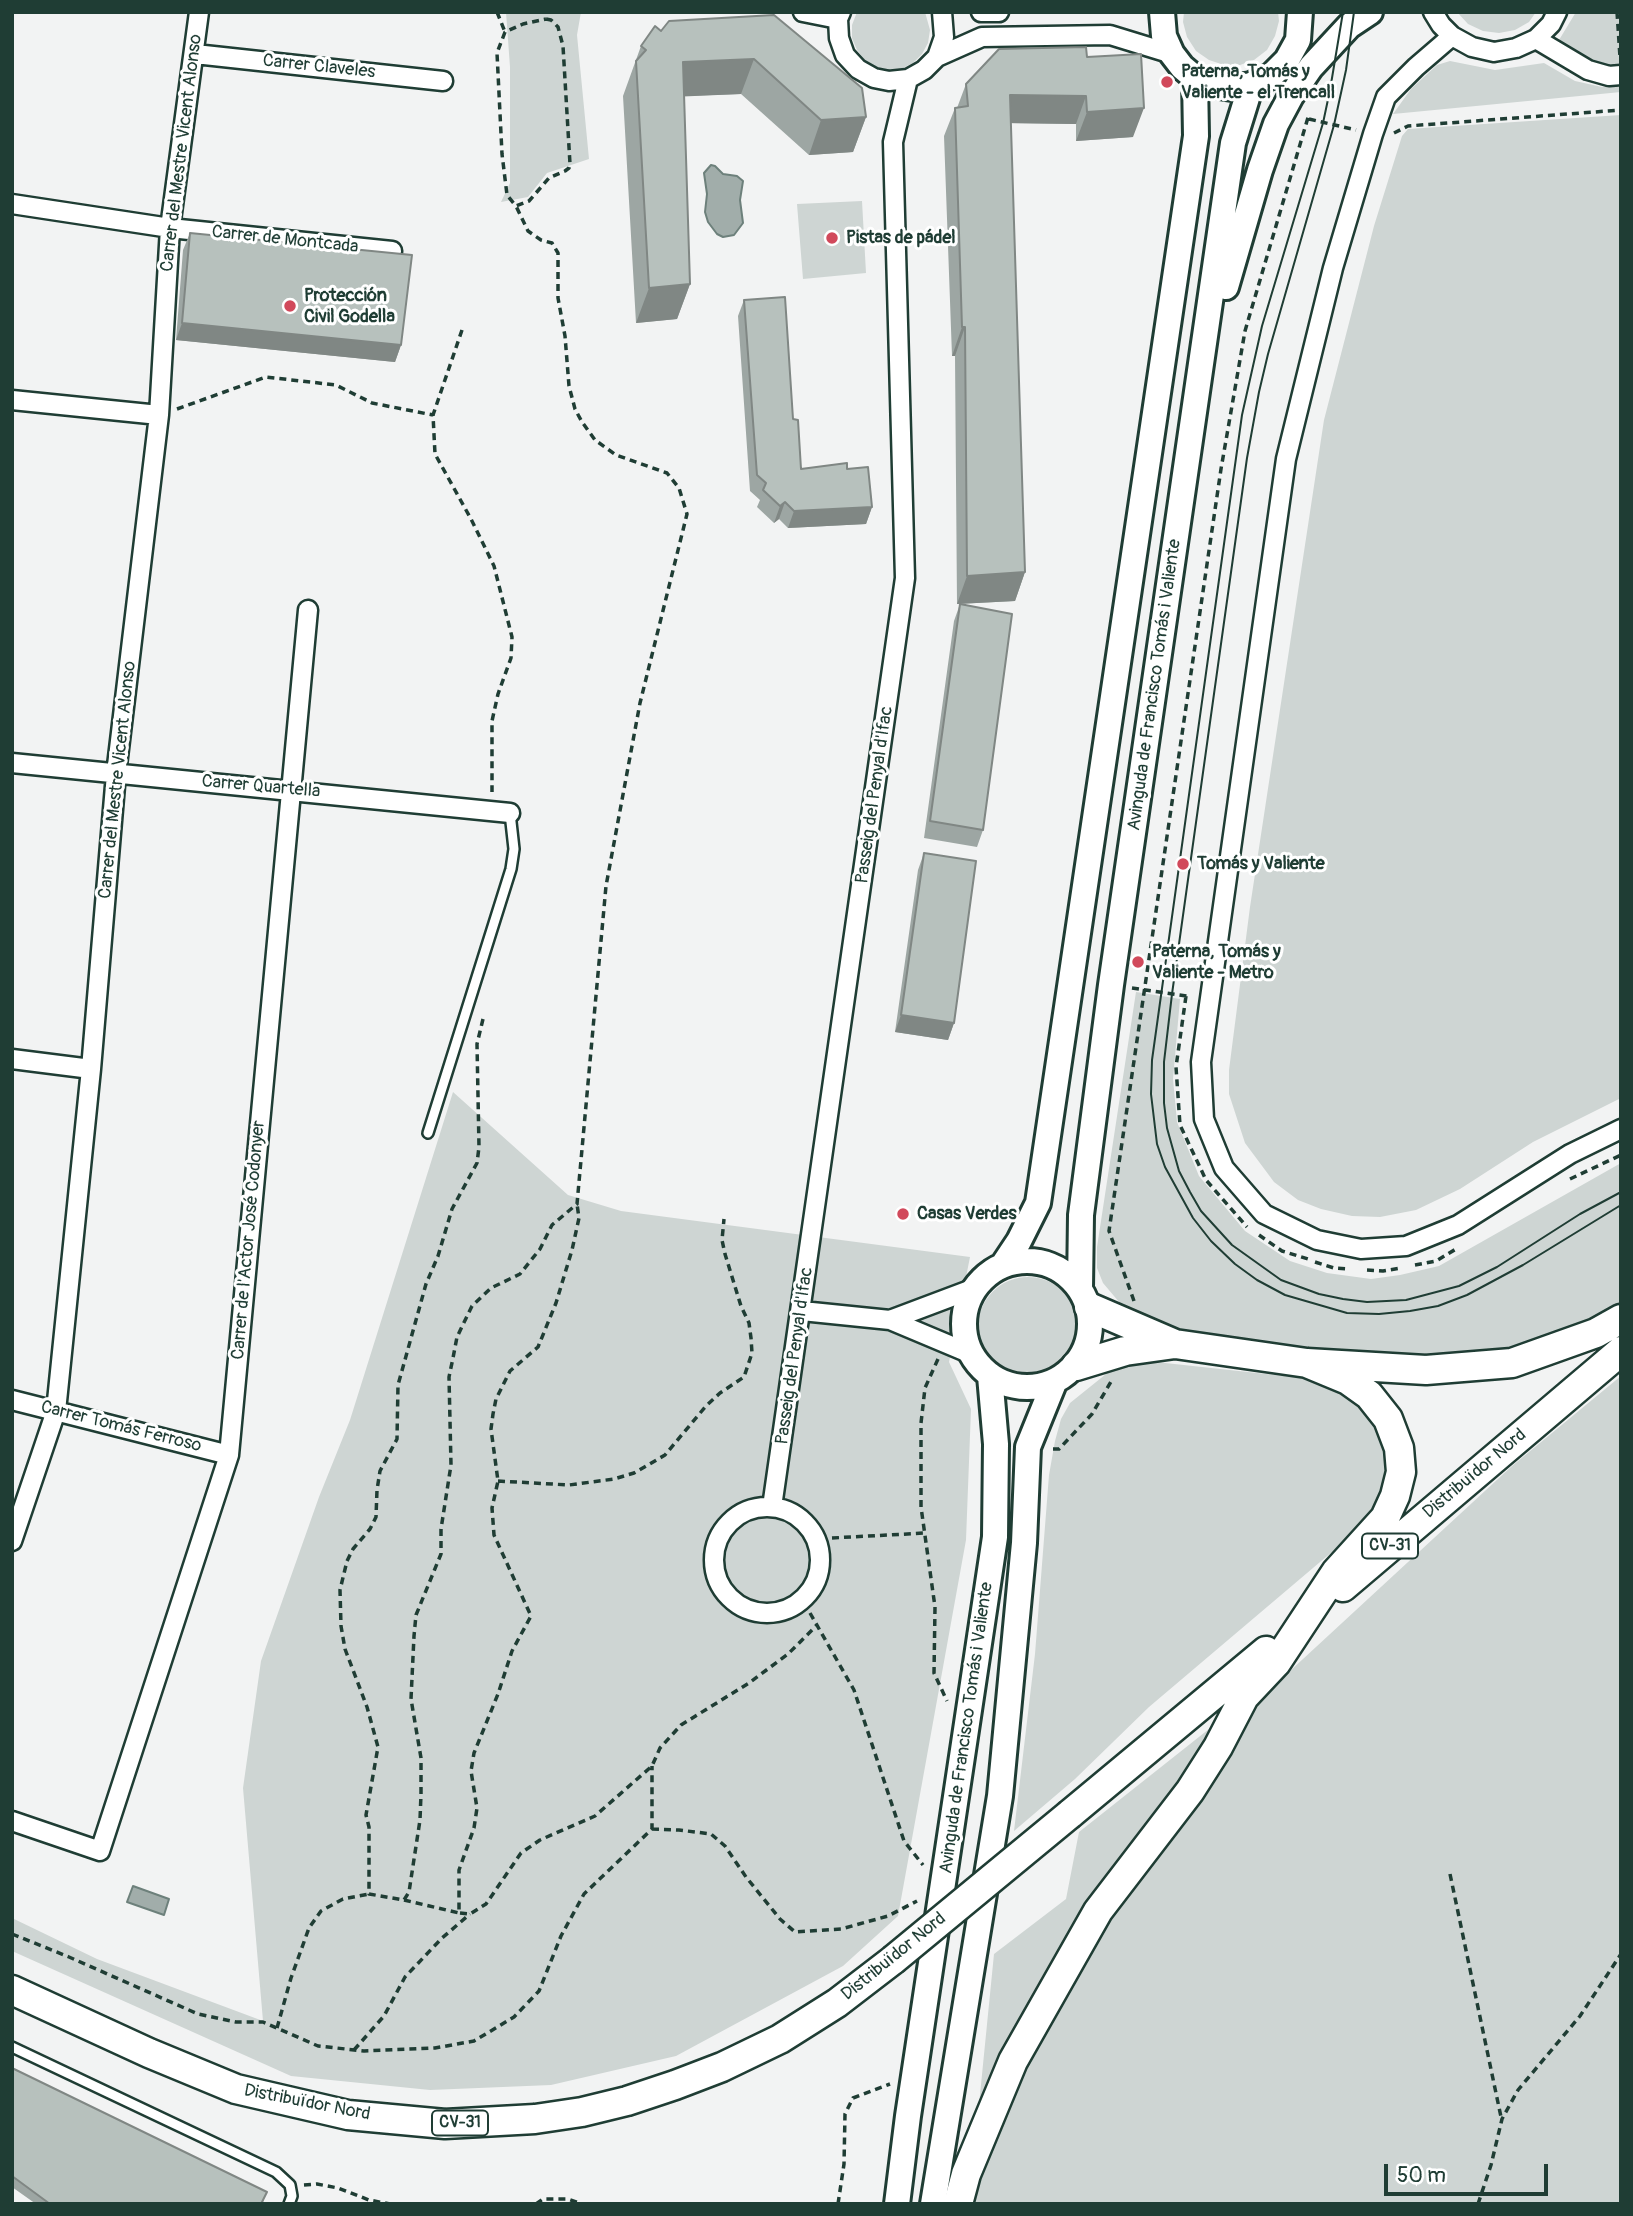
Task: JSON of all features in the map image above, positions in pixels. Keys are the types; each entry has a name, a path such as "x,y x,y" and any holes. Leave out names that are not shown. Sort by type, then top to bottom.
{"main road":[{"path":"1162,12 1164,36 1172,54 1182,67 1195,78 1232,88 1251,85 1271,76 1287,60 1298,40 1300,12"},
{"path":"1193,421 1229,273 1276,124 1311,67 1349,26 1370,12"},
{"path":"1003,1265 1019,1241 1038,1203 1196,136 1195,78"},
{"name":"Avinguda de Francisco Tomás i Valiente","path":"1084,1298 1082,1215 1111,985 1233,143 1251,85"},
{"path":"1076,1366 1087,1348 1091,1327 1084,1298 1068,1275 1054,1266 1037,1261 1003,1265 987,1274 975,1288 965,1309 964,1332 971,1354 990,1376 1021,1388 1054,1383 1076,1366 1125,1351 1175,1344 1307,1363 1426,1370 1512,1363 1596,1333 1621,1319"},
{"path":"1084,1298 1175,1344"},
{"name":"Distribuïdor Nord","path":"12,1990 149,2053 236,2089 348,2115 444,2124 535,2119 627,2102 722,2067 780,2039 837,2003 893,1960 1301,1622 1621,1351"},
{"path":"958,2204 966,2174 1013,2061 1098,1911 1190,1791 1218,1747 1244,1697 1276,1663 1336,1572 1385,1518 1395,1496 1401,1472 1399,1448 1388,1419 1369,1395 1348,1380 1307,1363"},
{"name":"Avinguda de Francisco Tomás i Valiente","path":"897,2204 995,1537 996,1444 990,1376"},
{"name":"Avinguda de Francisco Tomás i Valiente","path":"933,2204 1000,1796 1024,1543 1028,1447 1054,1383"}],"street":[{"name":"Carrer del Mestre Vicent Alonso","path":"12,1541 56,1411 91,1069 116,774 159,415 170,228 199,12"},
{"path":"803,12 840,16 839,38 845,55 858,69 874,78 889,81 908,79 924,70 937,57 982,37 1110,35 1172,54"},
{"path":"937,57 944,37 942,12"},
{"path":"981,12 999,12"},
{"path":"1433,12 1452,36 1472,47 1494,51 1516,48 1536,39 1551,24 1557,12"},
{"path":"1452,36 1386,97 1332,268 1286,459 1201,1062 1205,1119 1224,1168 1264,1214 1317,1240 1361,1249 1406,1246 1458,1225 1570,1154 1621,1129"},
{"path":"1536,39 1588,70 1609,76 1621,75"},
{"name":"Carrer Claveles","path":"195,54 443,81"},
{"name":"Passeig del Penyal d'Ifac","path":"772,1507 905,578 893,142 908,79"},
{"name":"Carrer de Montcada","path":"12,204 170,228 392,251"},
{"path":"12,400 159,415"},
{"name":"Carrer de l'Actor José Codonyer","path":"12,1821 100,1851 229,1455 308,610"},
{"name":"Carrer Quartella","path":"12,763 502,812"},
{"path":"12,1059 91,1069"},
{"path":"890,1320 975,1288"},
{"path":"802,1311 890,1320 971,1354"},
{"name":"Carrer Tomás Ferroso","path":"12,1400 229,1455"},
{"path":"772,1507 791,1512 806,1523 816,1539 820,1557 818,1576 811,1590 797,1604 781,1612 762,1613 745,1608 730,1598 719,1583 714,1565 716,1545 724,1529 737,1516 754,1508 772,1507"}],"lane":[{"path":"428,1133 511,869 514,849 502,812"},
{"path":"12,2047 276,2172 290,2185 290,2200"}],"path":[{"path":"458,1913 459,1870 474,1828 477,1808 471,1771 474,1753 512,1651 531,1616 494,1535 492,1508 498,1481 491,1429 496,1399 510,1371 538,1347 572,1250 579,1218 578,1204 606,886 640,703 687,514 679,488 667,472 616,455 595,440 582,422 569,386 565,336 558,298 558,253 552,243 541,240 528,231 516,206 507,195 497,88 497,53 505,32 497,12"},
{"path":"1617,12 1621,59"},
{"path":"505,32 534,20 551,20 558,27 563,46 569,168 549,177 529,201 516,206"},
{"path":"1308,119 1386,136 1408,126 1621,110"},
{"path":"462,330 433,415 435,454 494,566 512,638 511,658 492,721 502,812"},
{"path":"159,415 266,377 336,384 372,403 433,415"},
{"path":"1111,985 1211,999"},
{"path":"1186,996 1176,1067 1180,1125 1206,1180 1242,1223 1282,1251 1334,1268 1383,1271 1436,1261 1459,1247"},
{"path":"369,1894 369,1827 366,1815 378,1747 367,1707 345,1649 340,1590 347,1560 376,1517 380,1471 397,1440 398,1385 426,1284 438,1256 452,1209 477,1163 477,1044 483,1019"},
{"path":"1567,1181 1621,1155"},
{"path":"404,1900 409,1892 420,1820 421,1794 421,1758 411,1699 414,1636 416,1615 441,1554 441,1529 452,1455 449,1377 457,1337 478,1299 491,1288 520,1274 540,1249 552,1225 578,1204"},
{"path":"498,1481 569,1485 614,1479 634,1473 665,1455 706,1406 744,1377 750,1361 751,1338 749,1323 725,1254 722,1240 724,1219"},
{"path":"941,1350 925,1388 921,1423 921,1507 935,1607 934,1673 949,1707"},
{"path":"832,1538 925,1533"},
{"path":"810,1613 854,1690 904,1840 925,1867"},
{"path":"12,1934 69,1956 198,2014 236,2022 263,2022 318,2046 354,2050 435,2048 474,2041 514,2017 539,1991 561,1936 584,1894 652,1829 652,1766 660,1748 681,1725 749,1683 788,1654 817,1625"},
{"path":"354,2050 384,2017 405,1977 442,1938 486,1904 521,1853 540,1840 595,1816 652,1766"},
{"path":"652,1829 710,1834 725,1846 754,1888 780,1919 795,1932 841,1929 888,1916 919,1900"},
{"path":"1450,1874 1502,2119"},
{"path":"277,2028 309,1928 321,1912 343,1899 369,1894 470,1914"},
{"path":"1478,2204 1502,2119 1518,2090 1580,2016 1621,1954"},
{"path":"838,2204 844,2164 845,2114 853,2098 890,2084"},
{"path":"290,2200 306,2183 317,2183 390,2204"},
{"path":"536,2204 543,2199 568,2199 582,2204"}],"shaded area":[{"path":"506,12 581,12 577,35 589,159 547,173 528,197 501,202 510,183 510,67"},
{"path":"857,12 925,12 930,30 928,43 913,63 901,69 876,67 865,60 852,38 852,25"},
{"path":"1184,12 1278,12 1279,21 1267,50 1254,60 1240,65 1224,65 1209,60 1196,51 1187,37 1183,22"},
{"path":"1457,12 1536,12 1529,22 1515,30 1499,33 1483,31 1468,24"},
{"path":"1576,12 1621,12 1621,66 1596,63 1577,55 1559,40"},
{"path":"1450,61 1495,70 1544,63 1575,81 1602,87 1621,86 1621,92 1393,114 1411,89 1437,65"},
{"path":"1621,115 1621,1098 1533,1142 1460,1189 1416,1210 1380,1217 1352,1216 1321,1209 1298,1200 1274,1182 1245,1143 1229,1094 1229,1070 1250,907 1324,420 1374,226 1402,136 1408,129"},
{"path":"711,165 723,174 737,176 743,181 740,200 743,223 734,235 723,237 717,234 708,222 705,212 707,194 704,173"},
{"name":"Pistas de pádel","path":"862,201 866,273 803,279 797,204"},
{"path":"1136,992 1180,999 1173,1079 1177,1122 1199,1176 1245,1231 1290,1261 1327,1273 1371,1279 1439,1266 1621,1163 1621,1307 1603,1319 1506,1356 1418,1362 1178,1330 1125,1309 1103,1283 1097,1268 1097,1247"},
{"path":"453,1092 568,1195 621,1211 970,1257 949,1362 971,1409 966,1540 898,1916 843,1966 676,2056 551,2085 430,2090 291,2076 12,1951 12,1918 97,1959 263,2021 243,1788 261,1661 319,1497 350,1420"},
{"path":"1028,1277 1047,1281 1063,1292 1074,1308 1078,1327 1074,1346 1063,1362 1047,1373 1028,1377 1009,1373 993,1362 982,1346 978,1327 982,1308 993,1292 1009,1281"},
{"path":"1138,1360 1321,1380 1367,1407 1391,1460 1387,1486 1375,1511 1346,1540 1149,1707 1075,1779 1014,1831 1035,1654 1049,1475 1055,1441 1061,1419 1070,1403 1111,1370 1126,1362"},
{"path":"1621,1376 1621,2204 965,2204 971,2185 994,1954 1066,1899 1079,1832 1209,1729 1277,1683 1512,1466"},
{"path":"133,1886 169,1899 164,1915 127,1902"}],"building":[{"path":"774,15 862,88 866,117 821,120 754,59 683,62 690,284 649,288 636,61 646,50 641,46 655,26 661,31 669,21"},
{"path":"1086,47 1087,57 1141,54 1144,108 1087,112 1086,96 1010,95 1025,572 967,576 965,327 962,327 955,108 968,106 966,84 999,49"},
{"name":"Protección Civil Godella","path":"190,233 412,255 401,345 182,323"},
{"path":"785,297 793,419 798,420 801,469 847,463 847,469 868,467 872,507 794,511 785,502 780,506 763,490 766,483 757,475 744,300"},
{"path":"960,604 1012,614 983,830 930,821"},
{"path":"924,853 976,861 954,1023 901,1015"},
{"path":"12,2068 267,2192 261,2204 50,2204 12,2176"}],"tram line":[{"path":"1343,12 1323,123 1262,326 1242,415 1152,1060 1151,1094 1157,1144 1165,1167 1193,1218 1211,1241 1235,1264 1285,1295 1347,1313 1410,1311 1438,1306 1467,1295 1523,1265 1621,1205"},
{"path":"1354,12 1346,70 1334,125 1268,354 1247,458 1172,994 1164,1062 1167,1128 1179,1171 1190,1192 1201,1211 1232,1245 1281,1280 1319,1294 1343,1299 1367,1302 1406,1300 1459,1286 1497,1267 1580,1214 1621,1192"}],"place":[{"name":"Paterna, Tomás y Valiente - el Trencall","path":"1167,82"},
{"name":"Pistas de pádel","path":"832,238"},
{"name":"Protección Civil Godella","path":"290,306"},
{"name":"Tomás y Valiente","path":"1183,864"},
{"name":"Paterna, Tomás y Valiente - Metro","path":"1138,962"},
{"name":"Casas Verdes","path":"903,1214"}]}
